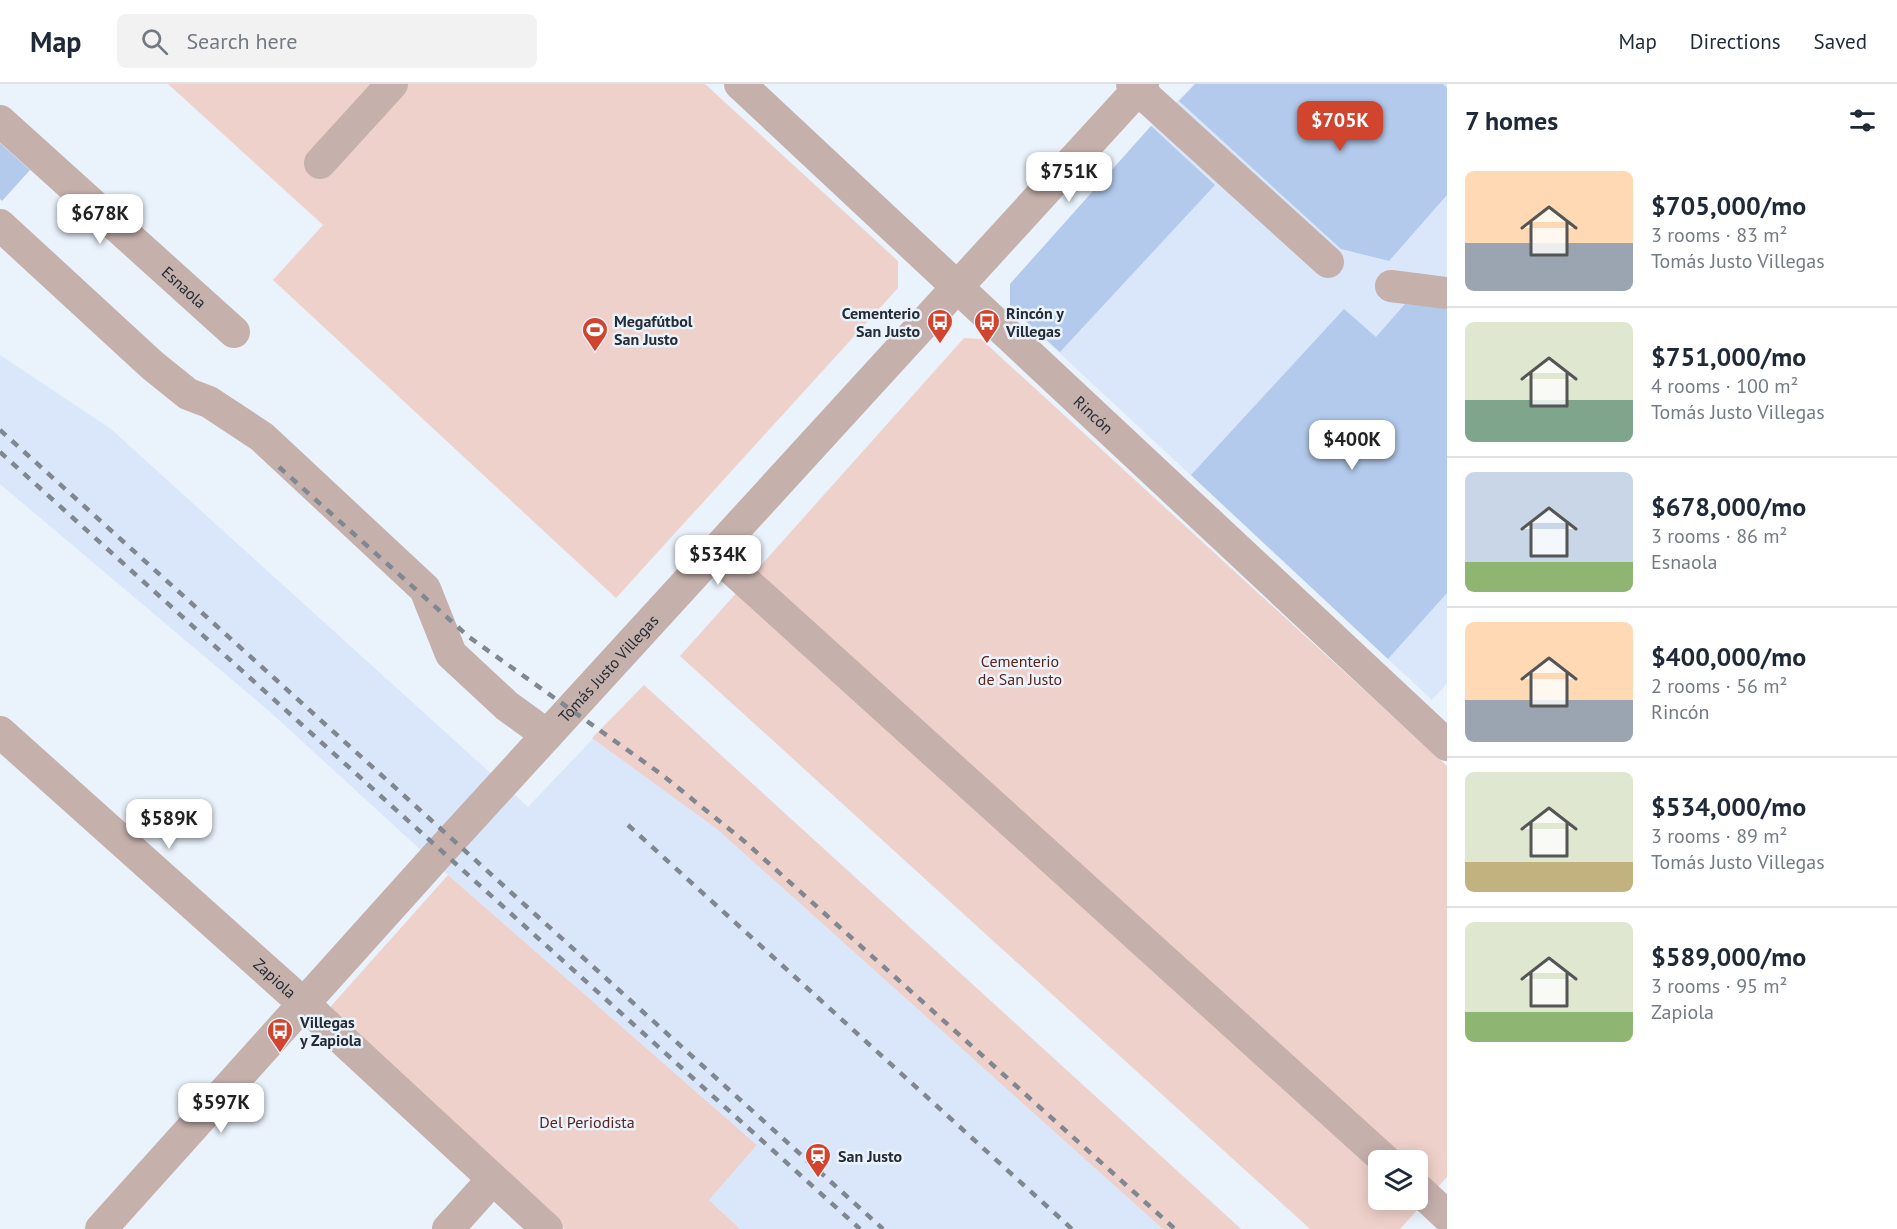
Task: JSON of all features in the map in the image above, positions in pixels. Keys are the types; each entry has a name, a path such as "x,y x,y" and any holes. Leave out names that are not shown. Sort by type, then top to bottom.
{"street":[{"path":"320,163 392,84"},
{"name":"Rincón","path":"740,84 1447,745"},
{"path":"1138,86 1328,262"},
{"name":"Tomás Justo Villegas","path":"101,1229 547,735 958,288 1138,86"},
{"name":"Esnaola","path":"0,121 234,332"},
{"path":"0,225 152,365 188,394 209,402 262,437 408,573 425,589 451,654 507,706 547,735"},
{"path":"1391,286 1447,293"},
{"path":"714,554 1374,1150"},
{"name":"Zapiola","path":"0,732 305,1005 547,1229"},
{"path":"448,1229 492,1180"},
{"path":"1428,1198 1447,1216"}],"shaded area":[{"path":"1195,84 1447,84 1447,683 1432,700 1010,307 1010,284 1151,126"},
{"path":"0,355 111,429 528,807 644,685 1241,1229 740,1229 709,1200 757,1145 448,875 269,711 0,484"}],"green space":[{"name":"Megafútbol San Justo","path":"168,84 705,84 898,261 898,288 616,598 273,280 323,225"},
{"name":"Cementerio de San Justo","path":"964,338 981,339 1447,766 1447,1177 1428,1198 1428,1150 1368,1150 1368,1210 1417,1210 1400,1229 1310,1229 680,656"},
{"path":"644,685 1241,1229 1163,1229 717,829 592,738"},
{"name":"Del Periodista","path":"448,875 757,1145 709,1200 740,1229 565,1229 324,1014"}],"building":[{"path":"1195,84 1443,84 1447,88 1447,195 1389,261 1341,249 1179,101"},
{"path":"1151,126 1215,185 1060,352 1010,307 1010,284"},
{"path":"0,143 30,170 2,201 0,199"},
{"path":"1405,304 1447,308 1447,593 1388,659 1191,475 1344,309 1376,337"}],"railway":[{"path":"0,430 883,1229"},
{"path":"0,452 860,1229"},
{"path":"279,467 469,637 661,774 744,841 1175,1229"},
{"path":"628,825 1072,1229"}],"place":[{"name":"Cementerio San Justo","path":"940,345"},
{"name":"Rincón y Villegas","path":"987,345"},
{"name":"Megafútbol San Justo","path":"595,353"},
{"name":"Villegas y Zapiola","path":"280,1054"},
{"name":"San Justo","path":"818,1179"}]}
